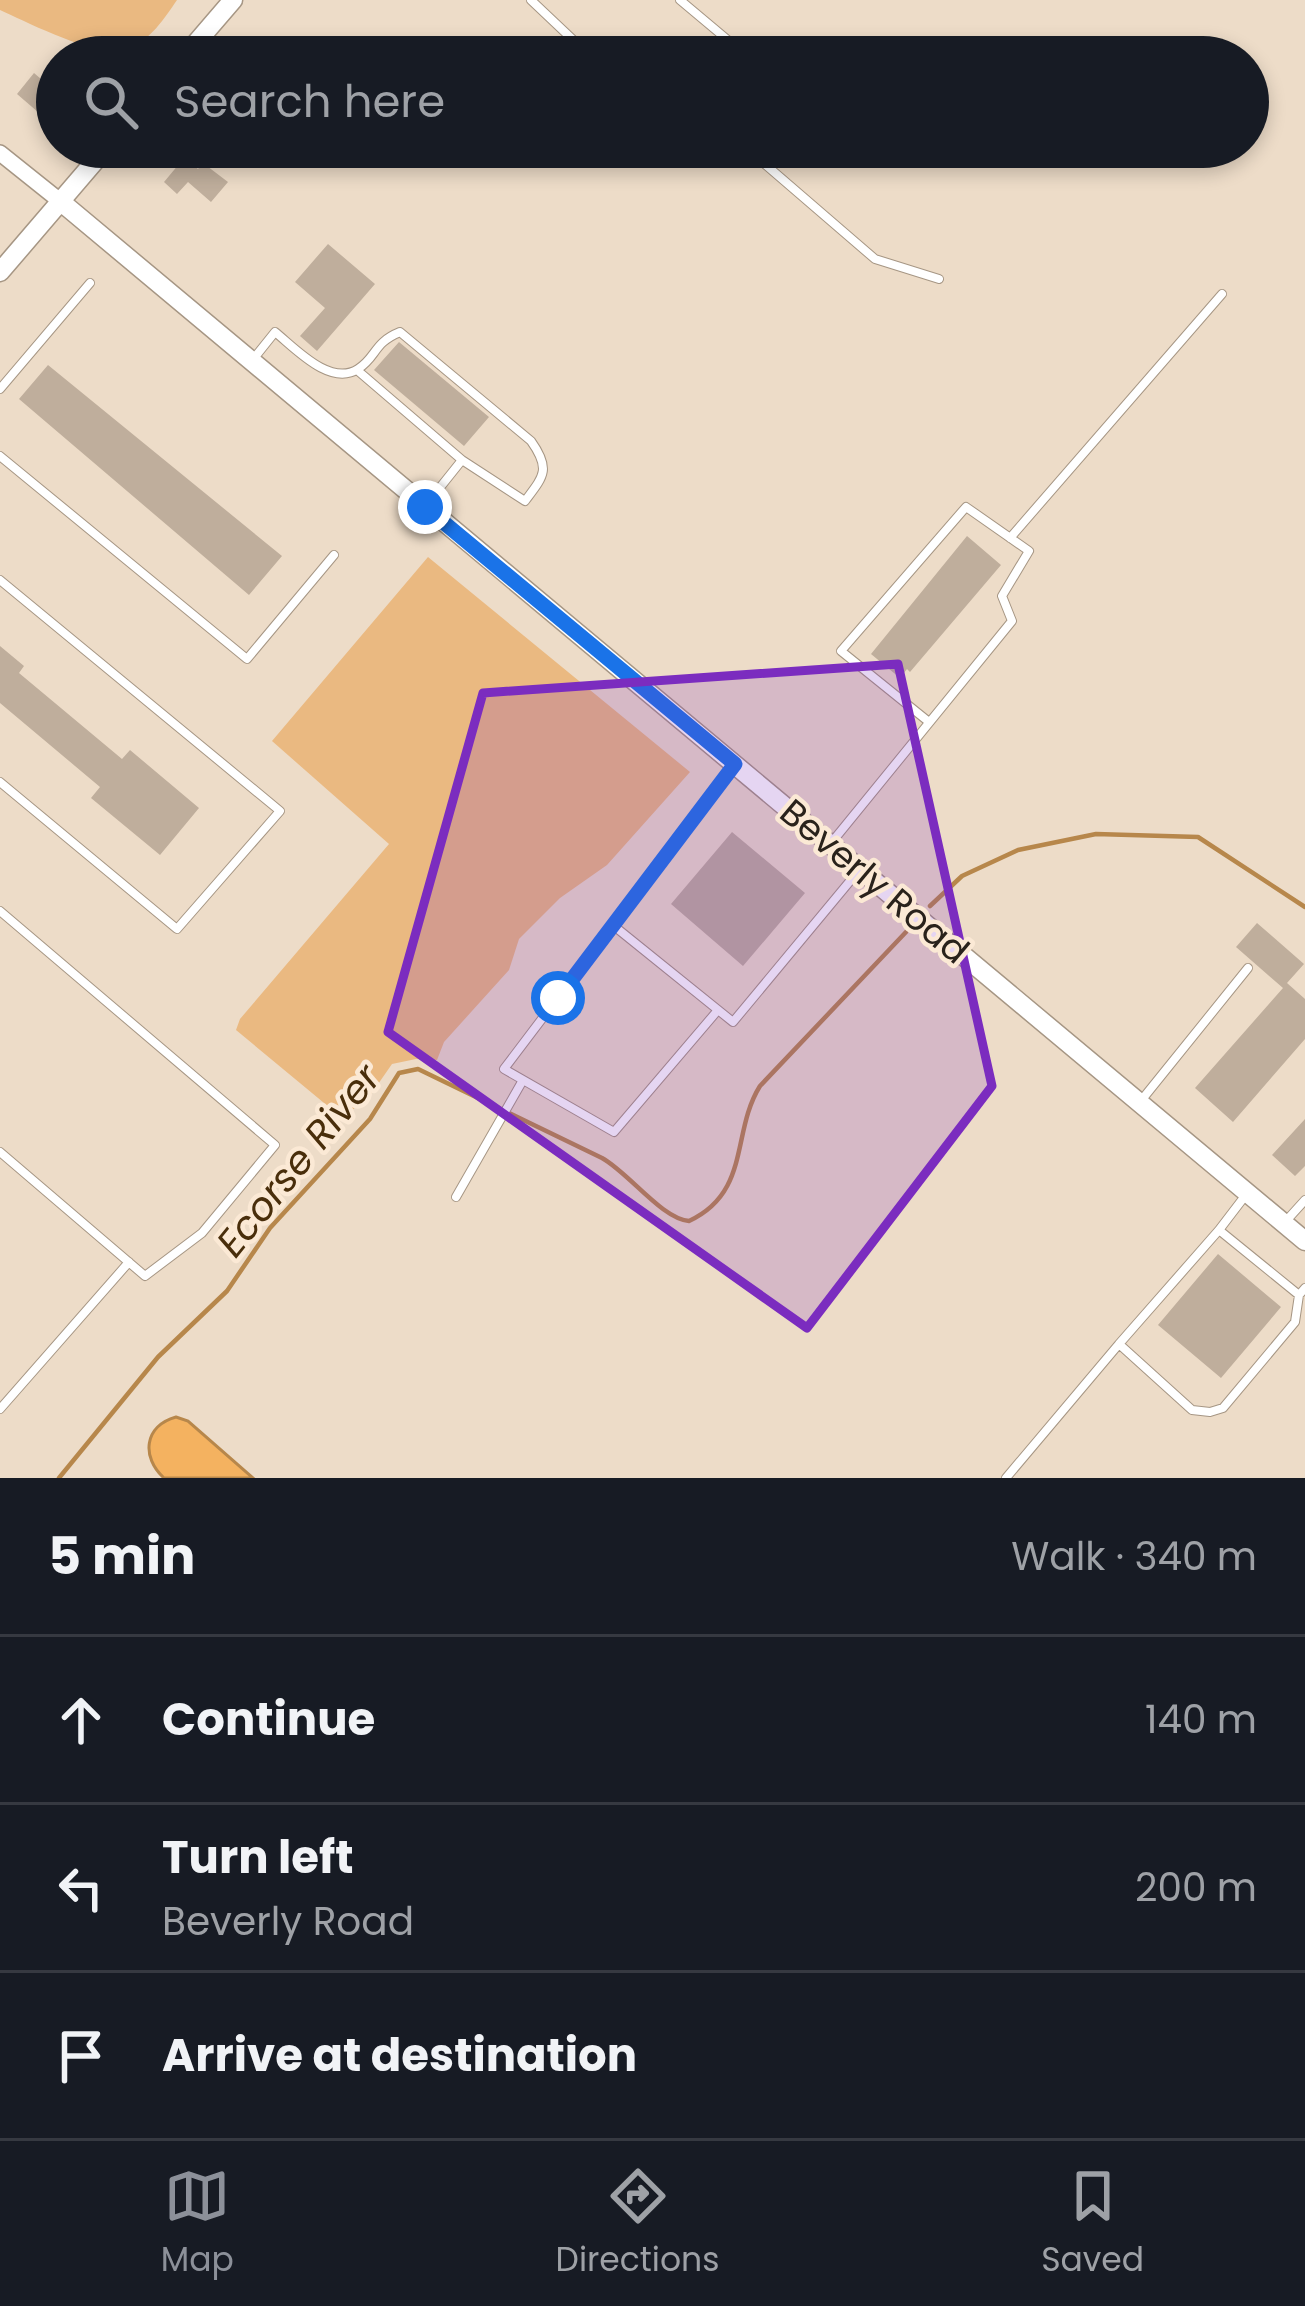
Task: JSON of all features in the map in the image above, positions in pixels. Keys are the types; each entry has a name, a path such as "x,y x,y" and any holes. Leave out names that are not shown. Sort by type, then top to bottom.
{"street":[{"path":"202,36 233,0"},
{"name":"Beverly Road","path":"0,153 1305,1241"},
{"path":"0,272 89,168"}],"lane":[{"path":"531,0 569,36"},
{"path":"680,0 723,36"},
{"path":"769,168 874,260 939,279"},
{"path":"0,389 91,283"},
{"path":"1010,538 1222,294"},
{"path":"251,362 275,332 319,367 338,374 357,370 382,339 400,332 531,441 544,459 542,478 524,501 462,460 357,370"},
{"path":"0,456 247,659 334,555"},
{"path":"425,507 462,460"},
{"path":"831,844 1012,621 1002,596 1029,550 966,507 841,651 929,722"},
{"path":"0,580 280,811 177,928 0,782"},
{"path":"718,1010 614,1132 504,1070 735,764"},
{"path":"614,926 733,1022 861,868"},
{"path":"0,911 275,1145 202,1233 145,1276 0,1152"},
{"path":"1139,1103 1248,968"},
{"path":"455,1197 523,1080"},
{"path":"1006,1478 1247,1194"},
{"path":"1284,1224 1305,1200"},
{"path":"1119,1344 1192,1410 1223,1408 1295,1322 1302,1292 1220,1230"},
{"path":"0,1408 129,1262"}],"highlighted area":[{"path":"898,664 992,1086 807,1328 388,1032 483,693"}],"shaded area":[{"path":"0,0 177,0 148,36 59,36 0,10"},
{"path":"428,557 690,772 607,865 560,898 519,939 509,970 444,1042 437,1060 392,1064 367,1100 341,1117 236,1030 240,1019 389,844 272,741"},
{"path":"176,1417 188,1421 253,1478 164,1478 152,1461 149,1443 157,1427"}],"building":[{"path":"34,73 36,75 36,110 17,94"},
{"path":"176,168 210,168 228,182 211,202 188,182 177,194 164,182"},
{"path":"328,244 375,284 317,351 300,336 325,308 295,282"},
{"path":"399,342 489,417 464,446 374,370"},
{"path":"48,365 282,556 249,595 19,399"},
{"path":"967,536 1001,565 900,678 871,654"},
{"path":"0,646 24,666 19,673 122,759 130,750 199,808 160,855 91,798 100,787 0,703"},
{"path":"732,832 805,893 743,966 671,904"},
{"path":"1257,923 1304,964 1287,983 1305,999 1305,1039 1233,1122 1195,1088 1283,988 1236,947"},
{"path":"1305,1119 1305,1166 1295,1176 1272,1155"},
{"path":"1218,1254 1281,1307 1221,1378 1158,1325"}],"waterway":[{"name":"Ecorse River","path":"930,906 962,876 1018,850 1096,834 1198,837 1305,907"},
{"name":"Ecorse River","path":"59,1478 158,1357 227,1291 270,1228 370,1119 399,1073 418,1069 602,1158 668,1212 689,1221 709,1209 731,1178 760,1086 906,932"}],"route":[{"path":"425,507 735,764 558,998"}]}
